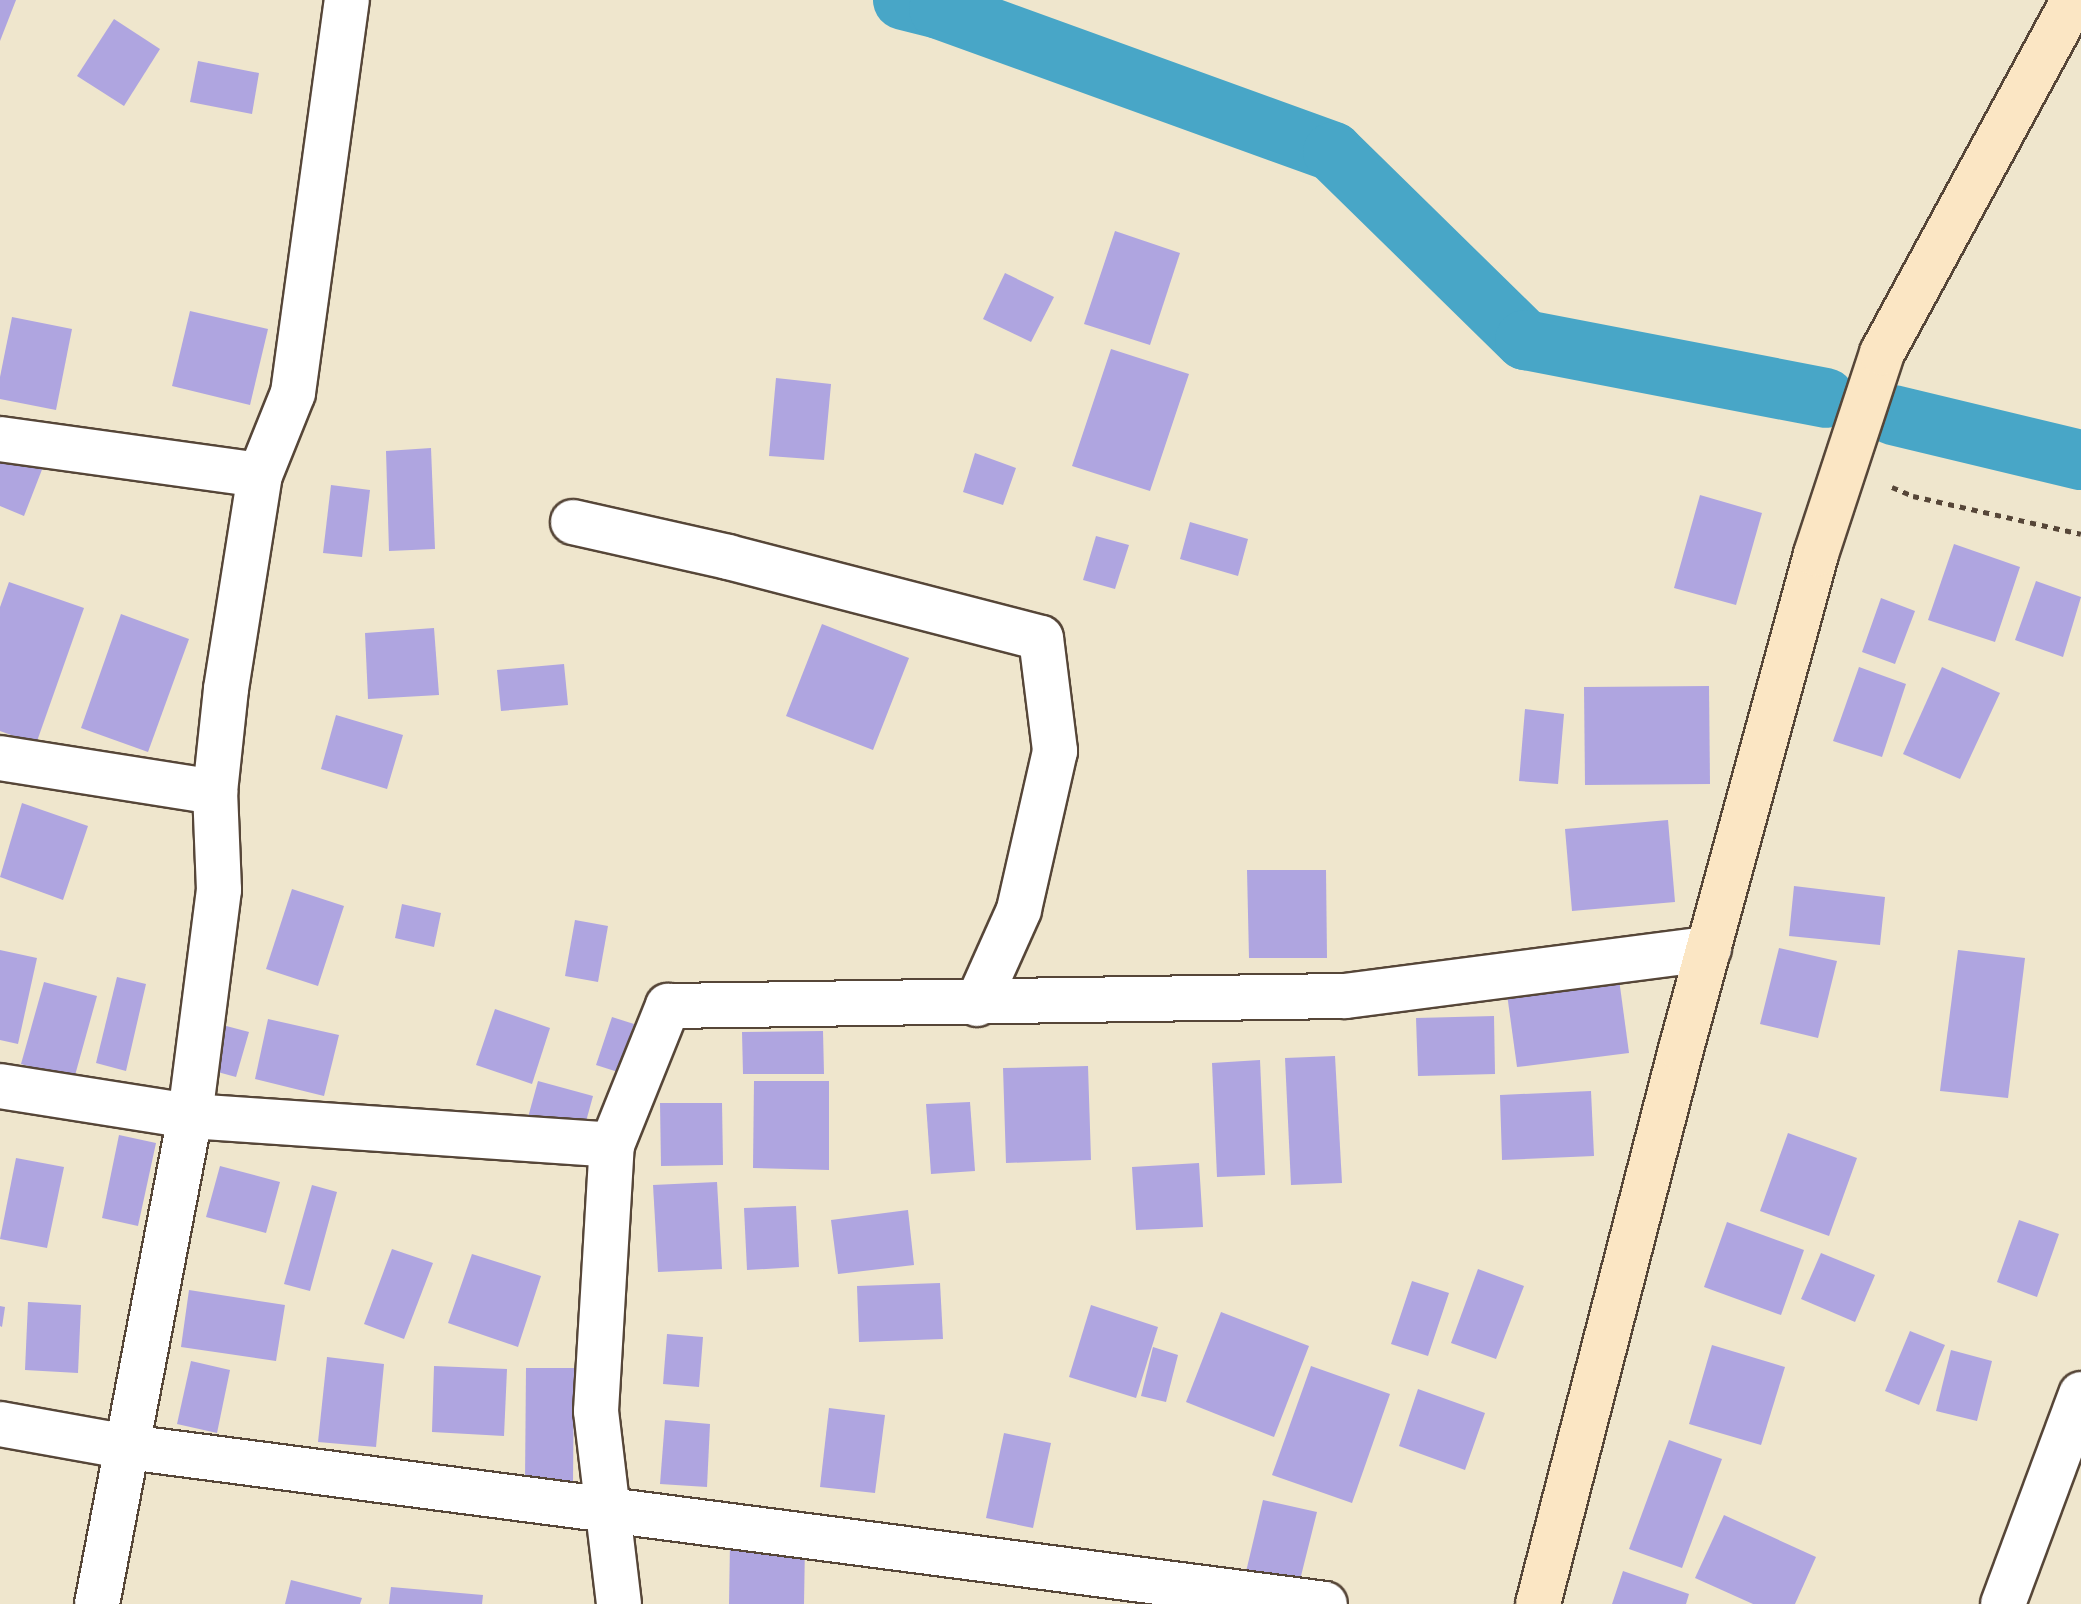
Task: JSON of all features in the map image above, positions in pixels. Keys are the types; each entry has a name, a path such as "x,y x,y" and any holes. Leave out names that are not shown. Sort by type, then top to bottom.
{"street":[{"path":"97,1604 190,1116 219,890 215,792 226,689 260,475 293,393 347,0"},
{"path":"1538,1604 1816,554 1882,353 2074,0"},
{"path":"0,439 260,475"},
{"path":"573,522 728,557 1041,638 1055,751 1019,910 977,1004"},
{"path":"0,758 215,792"},
{"path":"619,1604 596,1411 612,1145 668,1006 977,1004 1345,996 1709,949"},
{"path":"0,1086 190,1116 612,1145"},
{"path":"2003,1604 2081,1394"},
{"path":"0,1424 128,1447 1325,1604"}],"path":[{"path":"1844,467 1913,496 2081,534"}],"building":[{"path":"0,0 16,0 0,41"},
{"path":"114,19 160,49 124,106 77,76"},
{"path":"198,61 259,73 252,114 190,102"},
{"path":"1115,231 1180,253 1150,345 1084,324"},
{"path":"1005,273 1054,297 1031,342 983,319"},
{"path":"190,311 268,329 250,405 172,386"},
{"path":"12,317 72,329 56,410 0,399 0,377"},
{"path":"1111,349 1189,374 1150,491 1072,466"},
{"path":"776,378 831,384 824,460 769,456"},
{"path":"431,448 435,549 389,551 386,451"},
{"path":"0,449 43,467 24,516 0,506"},
{"path":"975,453 1016,468 1003,505 963,492"},
{"path":"331,485 370,490 362,557 323,553"},
{"path":"1700,495 1762,513 1736,605 1674,588"},
{"path":"1190,522 1248,539 1238,576 1180,559"},
{"path":"1096,536 1129,545 1115,589 1083,580"},
{"path":"1954,544 2020,567 1995,642 1928,620"},
{"path":"2036,581 2081,597 2063,657 2015,640"},
{"path":"9,582 84,608 36,744 0,731 0,607"},
{"path":"1881,598 1915,611 1895,664 1862,652"},
{"path":"121,614 189,639 148,752 81,728"},
{"path":"822,624 909,658 873,750 786,716"},
{"path":"434,628 439,695 368,699 365,633"},
{"path":"564,664 568,705 501,711 497,670"},
{"path":"1859,667 1906,684 1882,757 1833,741"},
{"path":"1942,667 2000,693 1960,779 1903,754"},
{"path":"1709,686 1710,784 1585,785 1584,687"},
{"path":"1525,709 1564,714 1558,784 1519,781"},
{"path":"336,715 403,735 387,789 321,769"},
{"path":"22,803 88,826 63,900 0,877"},
{"path":"1668,820 1675,902 1572,911 1565,829"},
{"path":"1247,870 1326,870 1327,958 1249,958"},
{"path":"1794,886 1885,897 1880,945 1789,936"},
{"path":"292,889 344,906 318,986 266,969"},
{"path":"402,904 441,913 434,947 395,938"},
{"path":"575,920 608,926 598,982 565,976"},
{"path":"1779,948 1837,961 1818,1038 1760,1024"},
{"path":"0,950 37,958 18,1044 0,1040"},
{"path":"1958,950 2025,958 2008,1098 1940,1091"},
{"path":"117,977 146,984 126,1071 96,1063"},
{"path":"1619,979 1629,1053 1517,1067 1507,994"},
{"path":"44,982 97,996 74,1079 21,1064"},
{"path":"495,1009 550,1028 532,1084 476,1065"},
{"path":"1494,1016 1495,1074 1418,1076 1416,1018"},
{"path":"612,1017 634,1024 618,1072 596,1065"},
{"path":"268,1019 339,1035 324,1096 255,1079"},
{"path":"215,1023 249,1032 236,1077 203,1068"},
{"path":"823,1031 824,1074 743,1074 742,1032"},
{"path":"1335,1056 1342,1183 1291,1185 1285,1058"},
{"path":"1260,1060 1265,1175 1217,1177 1212,1063"},
{"path":"1088,1066 1091,1160 1006,1163 1003,1068"},
{"path":"538,1081 593,1096 582,1136 527,1121"},
{"path":"754,1081 829,1081 829,1170 753,1168"},
{"path":"1591,1091 1594,1156 1502,1160 1500,1095"},
{"path":"970,1102 975,1171 931,1174 926,1104"},
{"path":"660,1103 722,1103 723,1165 661,1166"},
{"path":"1788,1133 1857,1158 1829,1236 1760,1211"},
{"path":"119,1135 156,1143 138,1226 102,1218"},
{"path":"16,1158 64,1167 47,1248 0,1239"},
{"path":"1199,1163 1203,1227 1136,1230 1132,1167"},
{"path":"220,1166 280,1182 266,1233 206,1217"},
{"path":"717,1182 722,1269 658,1272 653,1185"},
{"path":"312,1185 337,1192 310,1291 284,1284"},
{"path":"796,1206 799,1267 747,1270 744,1208"},
{"path":"908,1210 914,1265 838,1274 831,1220"},
{"path":"2019,1220 2059,1234 2037,1297 1997,1282"},
{"path":"1727,1222 1804,1250 1781,1315 1704,1287"},
{"path":"392,1249 433,1263 404,1339 364,1324"},
{"path":"1821,1253 1875,1275 1855,1322 1801,1299"},
{"path":"472,1254 541,1276 518,1347 448,1323"},
{"path":"1478,1269 1524,1286 1496,1359 1451,1343"},
{"path":"1412,1281 1449,1293 1428,1356 1391,1344"},
{"path":"940,1283 943,1339 859,1342 857,1286"},
{"path":"189,1290 285,1305 276,1361 181,1347"},
{"path":"28,1302 81,1305 78,1373 25,1370"},
{"path":"1091,1305 1158,1327 1136,1398 1069,1377"},
{"path":"0,1306 5,1307 2,1327 0,1326"},
{"path":"1221,1312 1309,1346 1274,1437 1186,1402"},
{"path":"1910,1331 1945,1345 1919,1405 1885,1391"},
{"path":"667,1334 703,1337 699,1387 663,1384"},
{"path":"1712,1345 1785,1367 1761,1445 1689,1424"},
{"path":"1153,1347 1178,1355 1166,1402 1141,1396"},
{"path":"1951,1350 1992,1361 1977,1421 1936,1411"},
{"path":"327,1357 384,1364 376,1447 318,1442"},
{"path":"191,1361 230,1370 217,1433 177,1424"},
{"path":"434,1366 507,1369 504,1436 432,1432"},
{"path":"1311,1366 1390,1394 1352,1503 1272,1475"},
{"path":"526,1368 574,1368 573,1482 525,1481"},
{"path":"1418,1389 1485,1413 1465,1470 1399,1446"},
{"path":"829,1408 885,1415 875,1493 820,1487"},
{"path":"665,1420 710,1424 707,1487 660,1484"},
{"path":"1004,1433 1051,1443 1033,1528 986,1518"},
{"path":"1669,1440 1722,1459 1682,1568 1629,1549"},
{"path":"1263,1500 1317,1512 1298,1588 1245,1576"},
{"path":"1724,1515 1816,1557 1795,1604 1753,1604 1695,1578"},
{"path":"730,1542 805,1544 804,1604 729,1604"},
{"path":"1623,1571 1689,1594 1686,1604 1612,1604"},
{"path":"291,1580 362,1598 360,1604 285,1604"},
{"path":"391,1587 483,1595 482,1604 389,1604"}],"waterway":[{"path":"903,0 939,9 1333,152 1525,340 1825,398"},
{"path":"1893,415 2081,460"}]}
